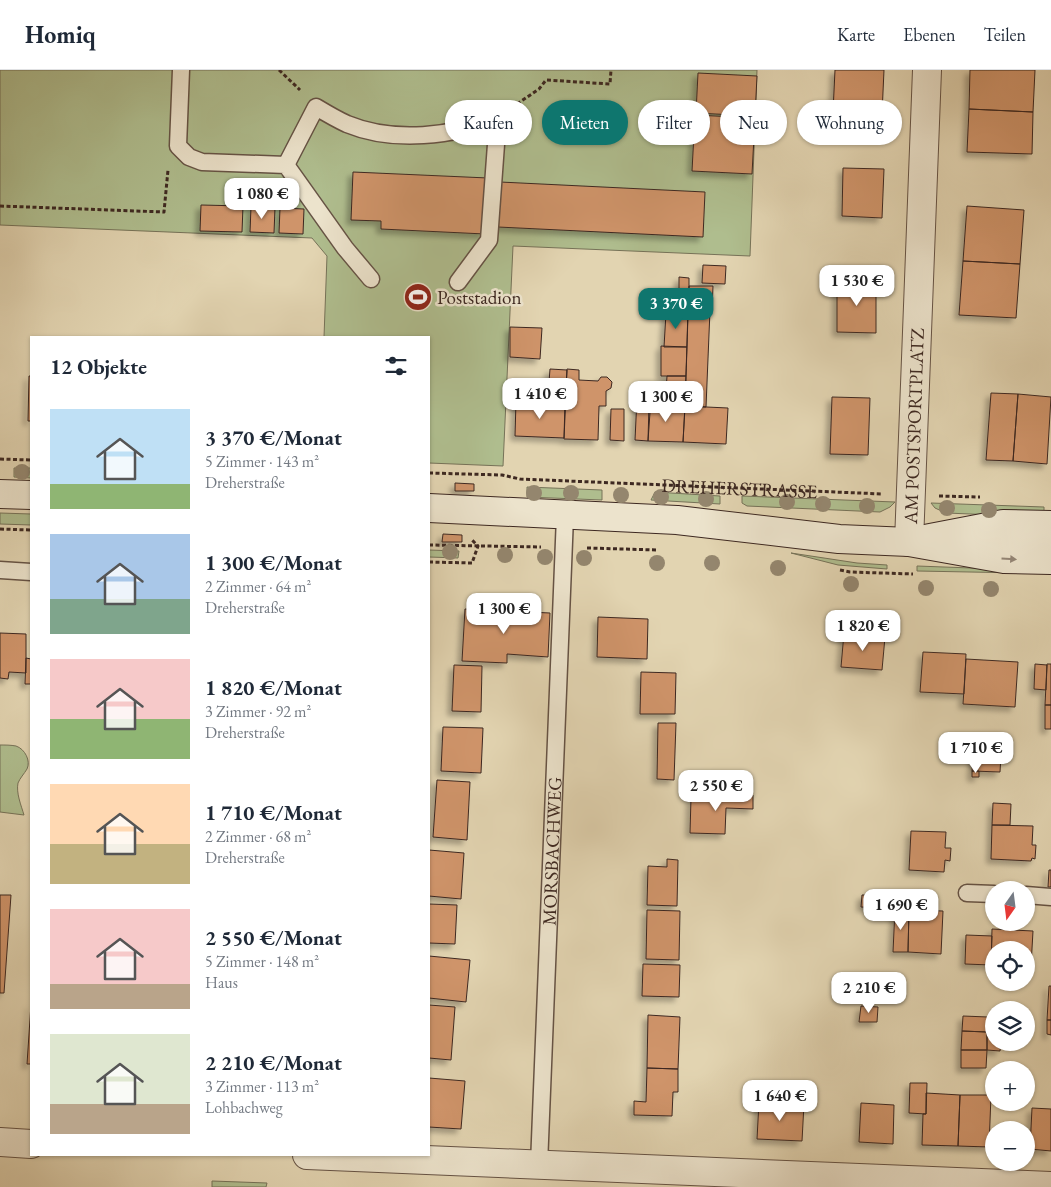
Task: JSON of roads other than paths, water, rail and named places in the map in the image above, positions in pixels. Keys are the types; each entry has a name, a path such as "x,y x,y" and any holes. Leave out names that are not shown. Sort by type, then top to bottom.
{"street":[{"name":"AM POSTSPORTPLATZ","path":"909,542 927,70"},
{"path":"0,494 30,495"},
{"name":"DREHERSTRASSE","path":"430,508 677,520 839,539 909,542 1051,540"},
{"name":"DREHERSTRASSE","path":"909,542 1003,524 1051,525"},
{"name":"DREHERSTRASSE","path":"909,542 1004,559 1051,560"},
{"path":"0,1142 30,1144"},
{"path":"318,1156 539,1176 1051,1186"}],"lane":[{"path":"181,70 178,146 188,157 202,162 286,165"},
{"path":"286,165 316,107 347,124 397,135 437,134 481,124 498,117 489,240 458,282"},
{"path":"286,165 344,248 371,279"},
{"name":"MORSBACHWEG","path":"539,1176 565,516"},
{"path":"0,570 30,572"},
{"path":"967,893 985,894"},
{"path":"1035,896 1051,897"}],"place":[{"name":"Poststadion","path":"418,297"}]}
